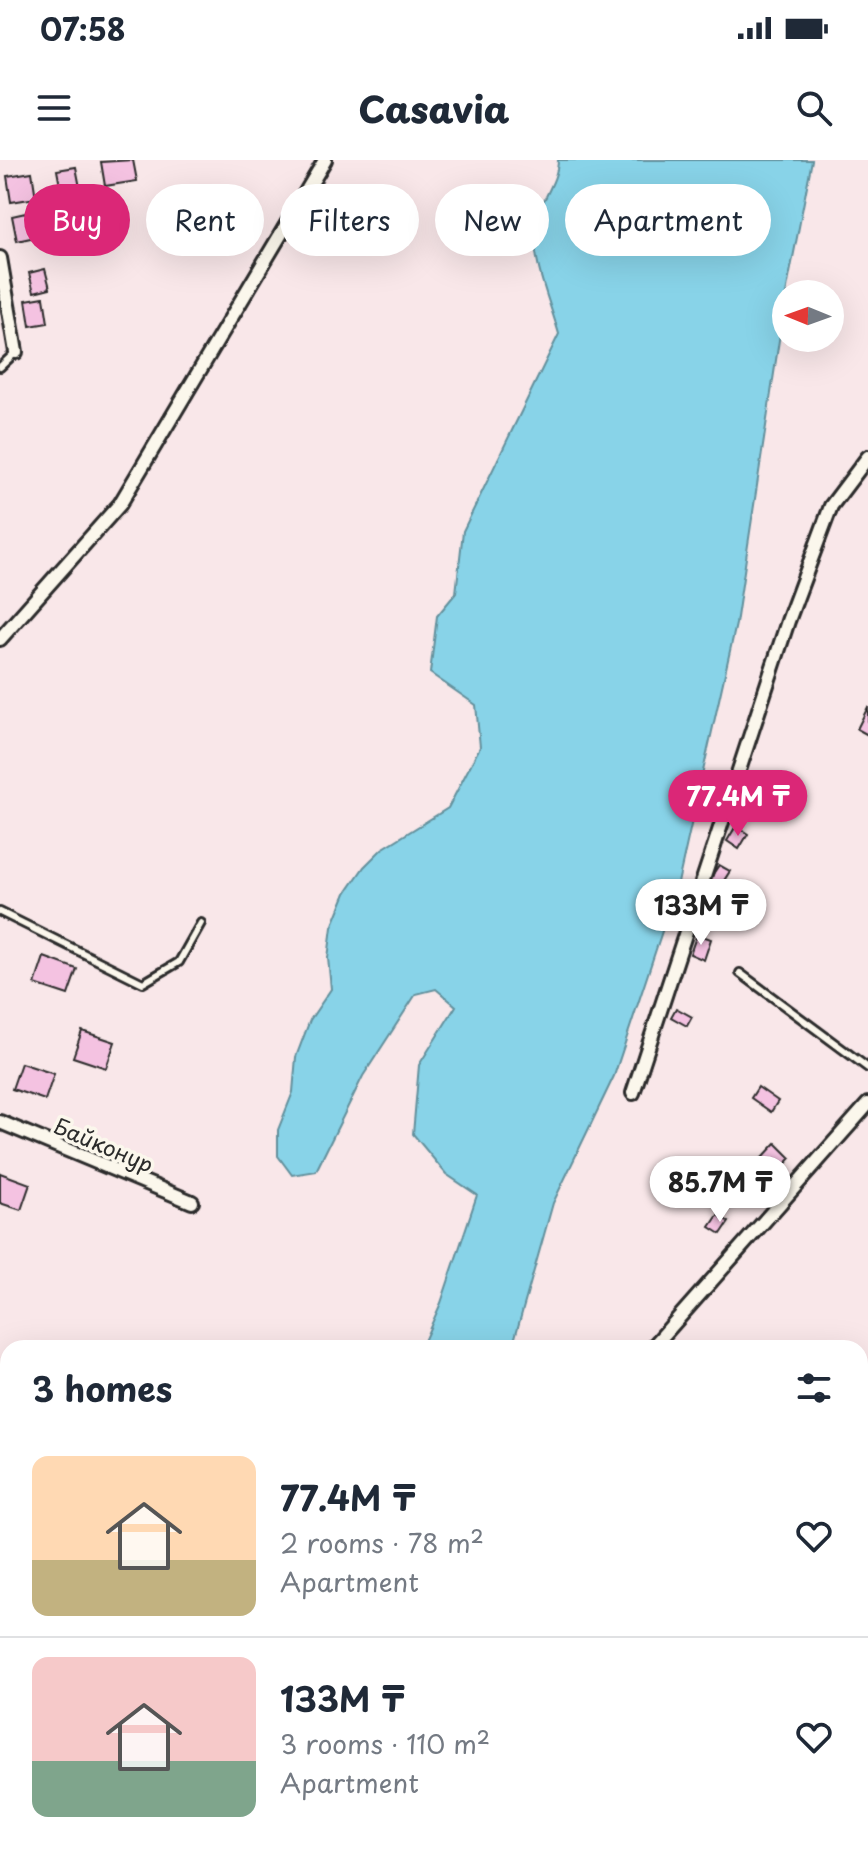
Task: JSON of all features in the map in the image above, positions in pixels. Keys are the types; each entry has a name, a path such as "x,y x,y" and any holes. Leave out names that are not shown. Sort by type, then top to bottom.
{"street":[{"path":"0,639 120,504 325,160"},
{"path":"0,258 16,352"},
{"path":"633,1093 793,607 831,506 868,457"},
{"path":"659,1340 868,1104"},
{"name":"Байконур","path":"0,1122 192,1202"}],"lane":[{"path":"0,367 16,352"},
{"path":"0,912 143,983 179,962 201,923"},
{"path":"740,973 868,1068"}],"water":[{"path":"558,160 812,160 789,280 772,280 772,352 777,352 736,624 678,883 614,1076 553,1203 514,1340 425,1340 441,1303 477,1195 446,1174 413,1134 419,1065 456,1006 436,989 416,994 363,1076 316,1171 292,1175 278,1156 278,1130 293,1092 296,1057 310,1020 331,989 328,958 332,927 346,893 364,867 382,849 448,808 480,747 476,705 430,673 437,616 456,593 463,531 559,334 537,256 549,256 549,190"}],"building":[{"path":"133,160 137,181 105,184 101,162"},
{"path":"76,167 79,184 60,184 57,170"},
{"path":"32,172 34,184 24,184 24,200 11,202 7,176"},
{"path":"24,213 24,239 17,241 12,216"},
{"path":"45,269 50,288 34,292 29,273"},
{"path":"44,297 48,323 30,326 26,300"},
{"path":"868,707 868,735 857,729"},
{"path":"736,826 748,834 739,849 727,841"},
{"path":"719,865 730,871 716,893 705,886"},
{"path":"697,934 711,939 704,960 690,954"},
{"path":"44,957 77,969 68,995 35,984"},
{"path":"676,1008 692,1017 687,1026 671,1017"},
{"path":"82,1031 115,1042 106,1068 73,1057"},
{"path":"21,1063 54,1074 45,1100 12,1089"},
{"path":"758,1087 778,1101 771,1112 751,1098"},
{"path":"776,1143 791,1158 778,1172 762,1158"},
{"path":"0,1173 30,1184 21,1210 0,1203"},
{"path":"718,1215 729,1222 721,1234 710,1227"}]}
